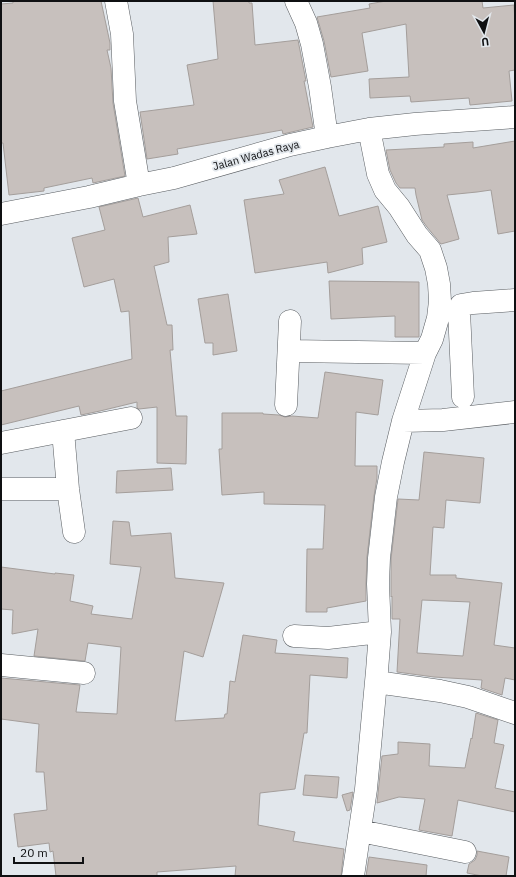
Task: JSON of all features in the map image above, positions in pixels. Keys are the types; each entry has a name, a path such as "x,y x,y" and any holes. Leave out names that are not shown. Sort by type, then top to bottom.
{"street":[{"path":"116,1 122,34 125,101 139,185"},
{"path":"296,1 306,23 312,44 327,137"},
{"name":"Jalan Wadas Raya","path":"1,214 89,197 174,178 290,145 369,129 415,124 515,117"},
{"path":"353,876 366,789 376,682 380,632 378,584 386,498 392,462 403,421 425,354 432,339 438,318 440,301 436,268 430,250 417,235 399,207 385,190 378,174 369,129"},
{"path":"463,397 459,310 461,305 515,300"},
{"path":"286,405 290,321"},
{"path":"288,351 425,354"},
{"path":"403,421 443,420 515,412"},
{"path":"1,443 131,418"},
{"path":"63,431 68,489 74,532"},
{"path":"1,489 68,489"},
{"path":"294,636 328,638 380,632"},
{"path":"1,665 84,673"},
{"path":"376,682 468,696 515,713"},
{"path":"360,831 465,852"}],"building":[{"path":"13,1 101,1 110,43 110,50 107,50 111,68 113,103 125,176 93,183 92,178 44,188 44,191 9,195 3,143 1,143 1,4 13,3"},
{"path":"213,1 249,1 249,3 252,3 255,45 298,40 313,127 283,134 282,130 177,149 178,154 147,159 140,112 194,105 187,65 218,59"},
{"path":"386,1 482,1 483,8 514,5 515,70 509,71 512,101 470,105 469,98 411,102 410,96 370,98 369,79 409,77 406,24 362,33 368,71 331,77 324,41 317,17 370,8 369,4"},
{"path":"515,141 515,231 498,234 491,190 447,195 459,239 441,244 422,220 415,188 400,188 396,183 390,170 386,150 444,147 444,144 473,142 473,148"},
{"path":"325,167 339,216 378,206 387,242 362,248 363,264 328,273 327,262 255,273 244,200 284,194 279,180"},
{"path":"138,198 143,217 190,205 197,234 168,237 169,262 154,266 167,325 172,325 173,350 170,350 176,416 187,416 186,464 157,463 157,407 139,409 137,408 137,402 81,415 79,406 1,425 1,391 132,359 129,311 121,312 114,279 84,287 72,238 105,230 99,207"},
{"path":"329,281 419,282 419,337 395,337 395,316 331,319"},
{"path":"228,294 237,351 213,355 213,343 205,343 198,299"},
{"path":"325,372 383,380 378,415 356,412 355,466 377,466 377,478 367,557 366,601 327,608 327,612 306,612 307,549 323,549 325,505 264,504 264,492 222,495 219,449 222,449 222,413 263,413 285,417 292,416 318,418"},
{"path":"424,452 484,458 480,503 446,500 444,528 433,527 430,575 456,575 456,578 502,583 494,645 515,648 515,680 505,678 502,695 481,688 482,680 434,677 397,672 400,619 392,619 391,559 398,499 419,500","holes":["422,600 470,602 463,656 417,653"]},
{"path":"171,468 173,490 116,493 117,471"},
{"path":"113,521 129,522 131,536 171,533 175,578 224,583 203,657 184,651 175,721 224,718 225,714 227,714 230,681 235,682 243,635 277,640 275,653 348,658 347,678 310,675 307,733 304,733 295,789 260,793 258,825 295,832 293,841 344,849 341,876 235,876 236,866 157,872 157,876 56,876 53,851 50,852 49,843 18,847 14,814 47,810 44,772 36,772 39,724 1,719 1,678 80,685 76,712 117,714 121,647 88,643 85,661 34,656 38,629 12,634 13,610 1,609 1,567 74,575 70,601 93,606 91,614 132,619 141,567 110,564"},
{"path":"476,713 498,720 494,743 504,745 495,788 515,792 515,812 458,800 452,836 419,830 425,799 399,797 377,803 382,756 398,754 398,742 430,744 429,766 465,768"},
{"path":"305,775 339,777 337,798 303,795"},
{"path":"353,792 350,810 347,811 342,795"},
{"path":"477,851 509,857 506,876 482,876 467,873 469,864 475,860"},
{"path":"369,857 427,865 426,876 366,876"}]}
